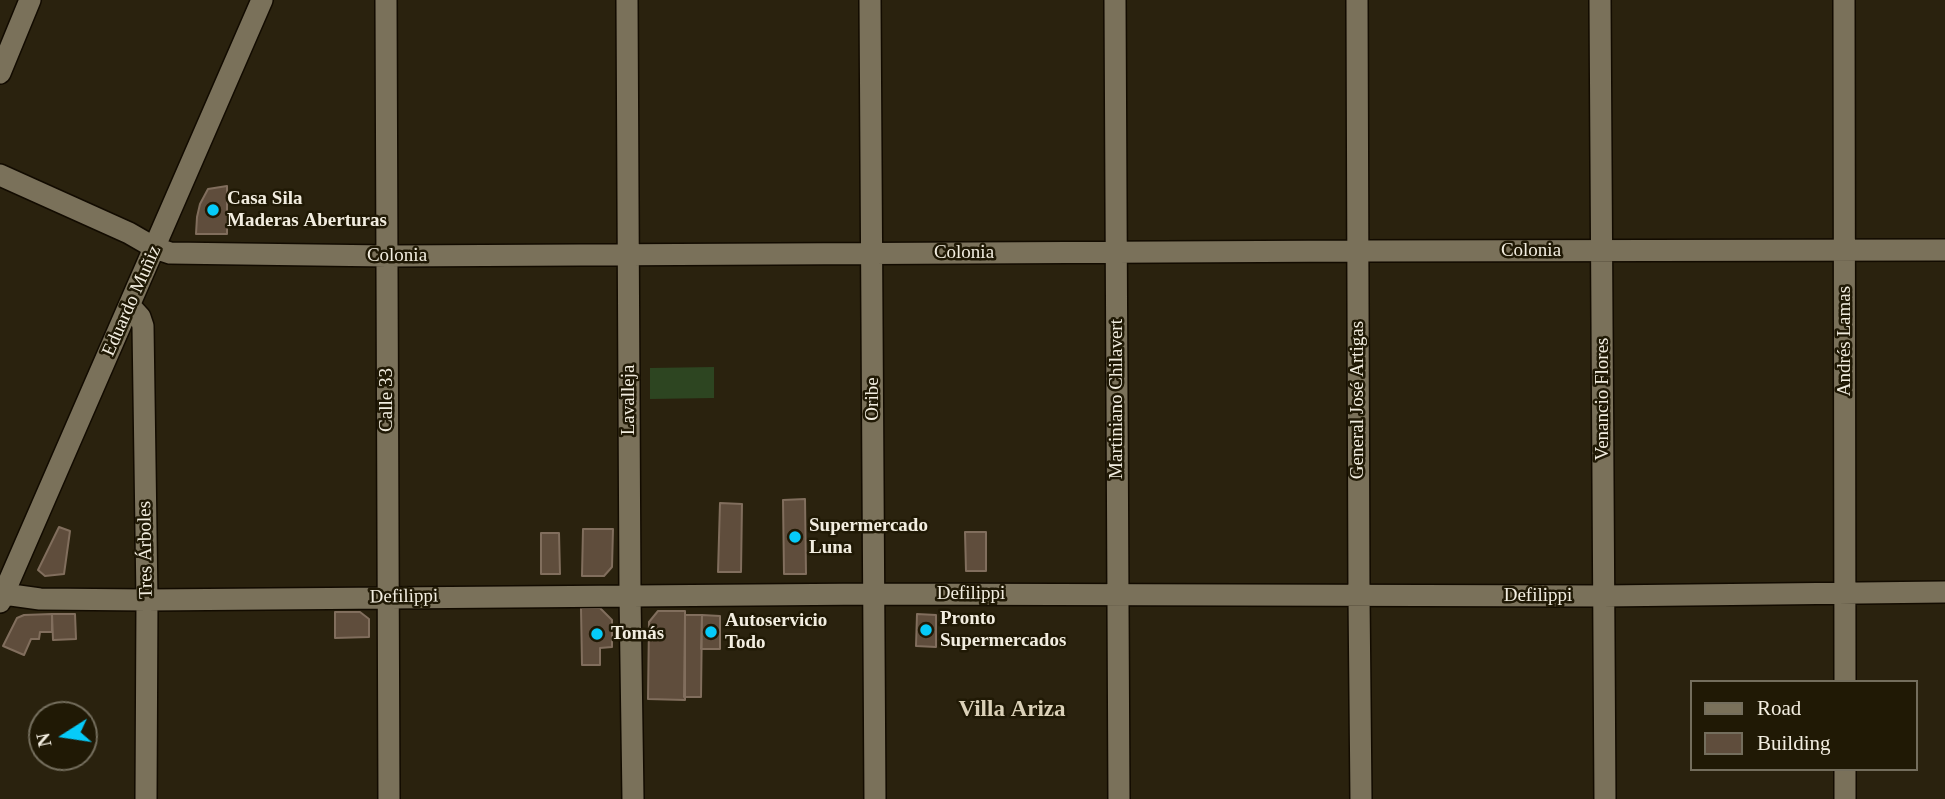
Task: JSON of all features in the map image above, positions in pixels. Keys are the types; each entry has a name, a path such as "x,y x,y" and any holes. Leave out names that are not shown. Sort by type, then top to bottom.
{"street":[{"path":"0,73 30,0"},
{"name":"Eduardo Muñiz","path":"1,595 262,0"},
{"name":"Calle 33","path":"386,0 389,799"},
{"name":"Lavalleja","path":"627,0 633,799"},
{"name":"Oribe","path":"870,0 875,799"},
{"name":"Martiniano Chilavert","path":"1115,0 1119,799"},
{"name":"General José Artigas","path":"1357,0 1361,799"},
{"name":"Venancio Flores","path":"1600,0 1605,799"},
{"name":"Andrés Lamas","path":"1844,0 1845,680"},
{"name":"Colonia","path":"0,176 170,253 387,256 1945,250"},
{"name":"Tres Árboles","path":"130,306 140,317 143,326 147,600 146,799"},
{"name":"Defilippi","path":"1,595 40,599 147,600 630,595 1603,596 1945,592"},
{"path":"1845,771 1845,799"}],"green space":[{"path":"714,367 714,398 650,399 650,368"}],"building":[{"name":"Casa Sila Maderas Aberturas","path":"227,186 227,234 196,234 200,204 208,189"},
{"name":"Supermercado Luna","path":"805,499 806,574 784,574 783,500"},
{"path":"720,503 742,504 741,572 718,572"},
{"path":"59,527 70,531 64,574 45,576 38,570"},
{"path":"583,529 613,529 612,567 604,576 582,576"},
{"path":"965,532 986,532 986,571 966,571"},
{"path":"541,533 559,533 560,574 541,574"},
{"name":"Tomás","path":"581,608 600,608 612,620 612,647 600,648 600,665 582,665"},
{"path":"658,611 685,611 685,700 648,699 649,622"},
{"path":"335,612 360,612 369,619 369,637 335,638"},
{"path":"52,614 75,614 76,639 53,640"},
{"path":"52,614 52,632 40,632 39,639 31,639 24,655 3,646 17,618 24,615"},
{"name":"Pronto Supermercados","path":"917,614 936,615 936,647 916,646"},
{"path":"685,615 702,615 701,697 684,697"},
{"name":"Autoservicio Todo","path":"702,615 720,616 720,649 701,649"}],"place":[{"name":"Casa Sila Maderas Aberturas","path":"213,210"},
{"name":"Supermercado Luna","path":"795,537"},
{"name":"Pronto Supermercados","path":"926,630"},
{"name":"Autoservicio Todo","path":"711,632"},
{"name":"Tomás","path":"597,634"}],"district":[{"name":"Villa Ariza","path":"1012,710"}]}
